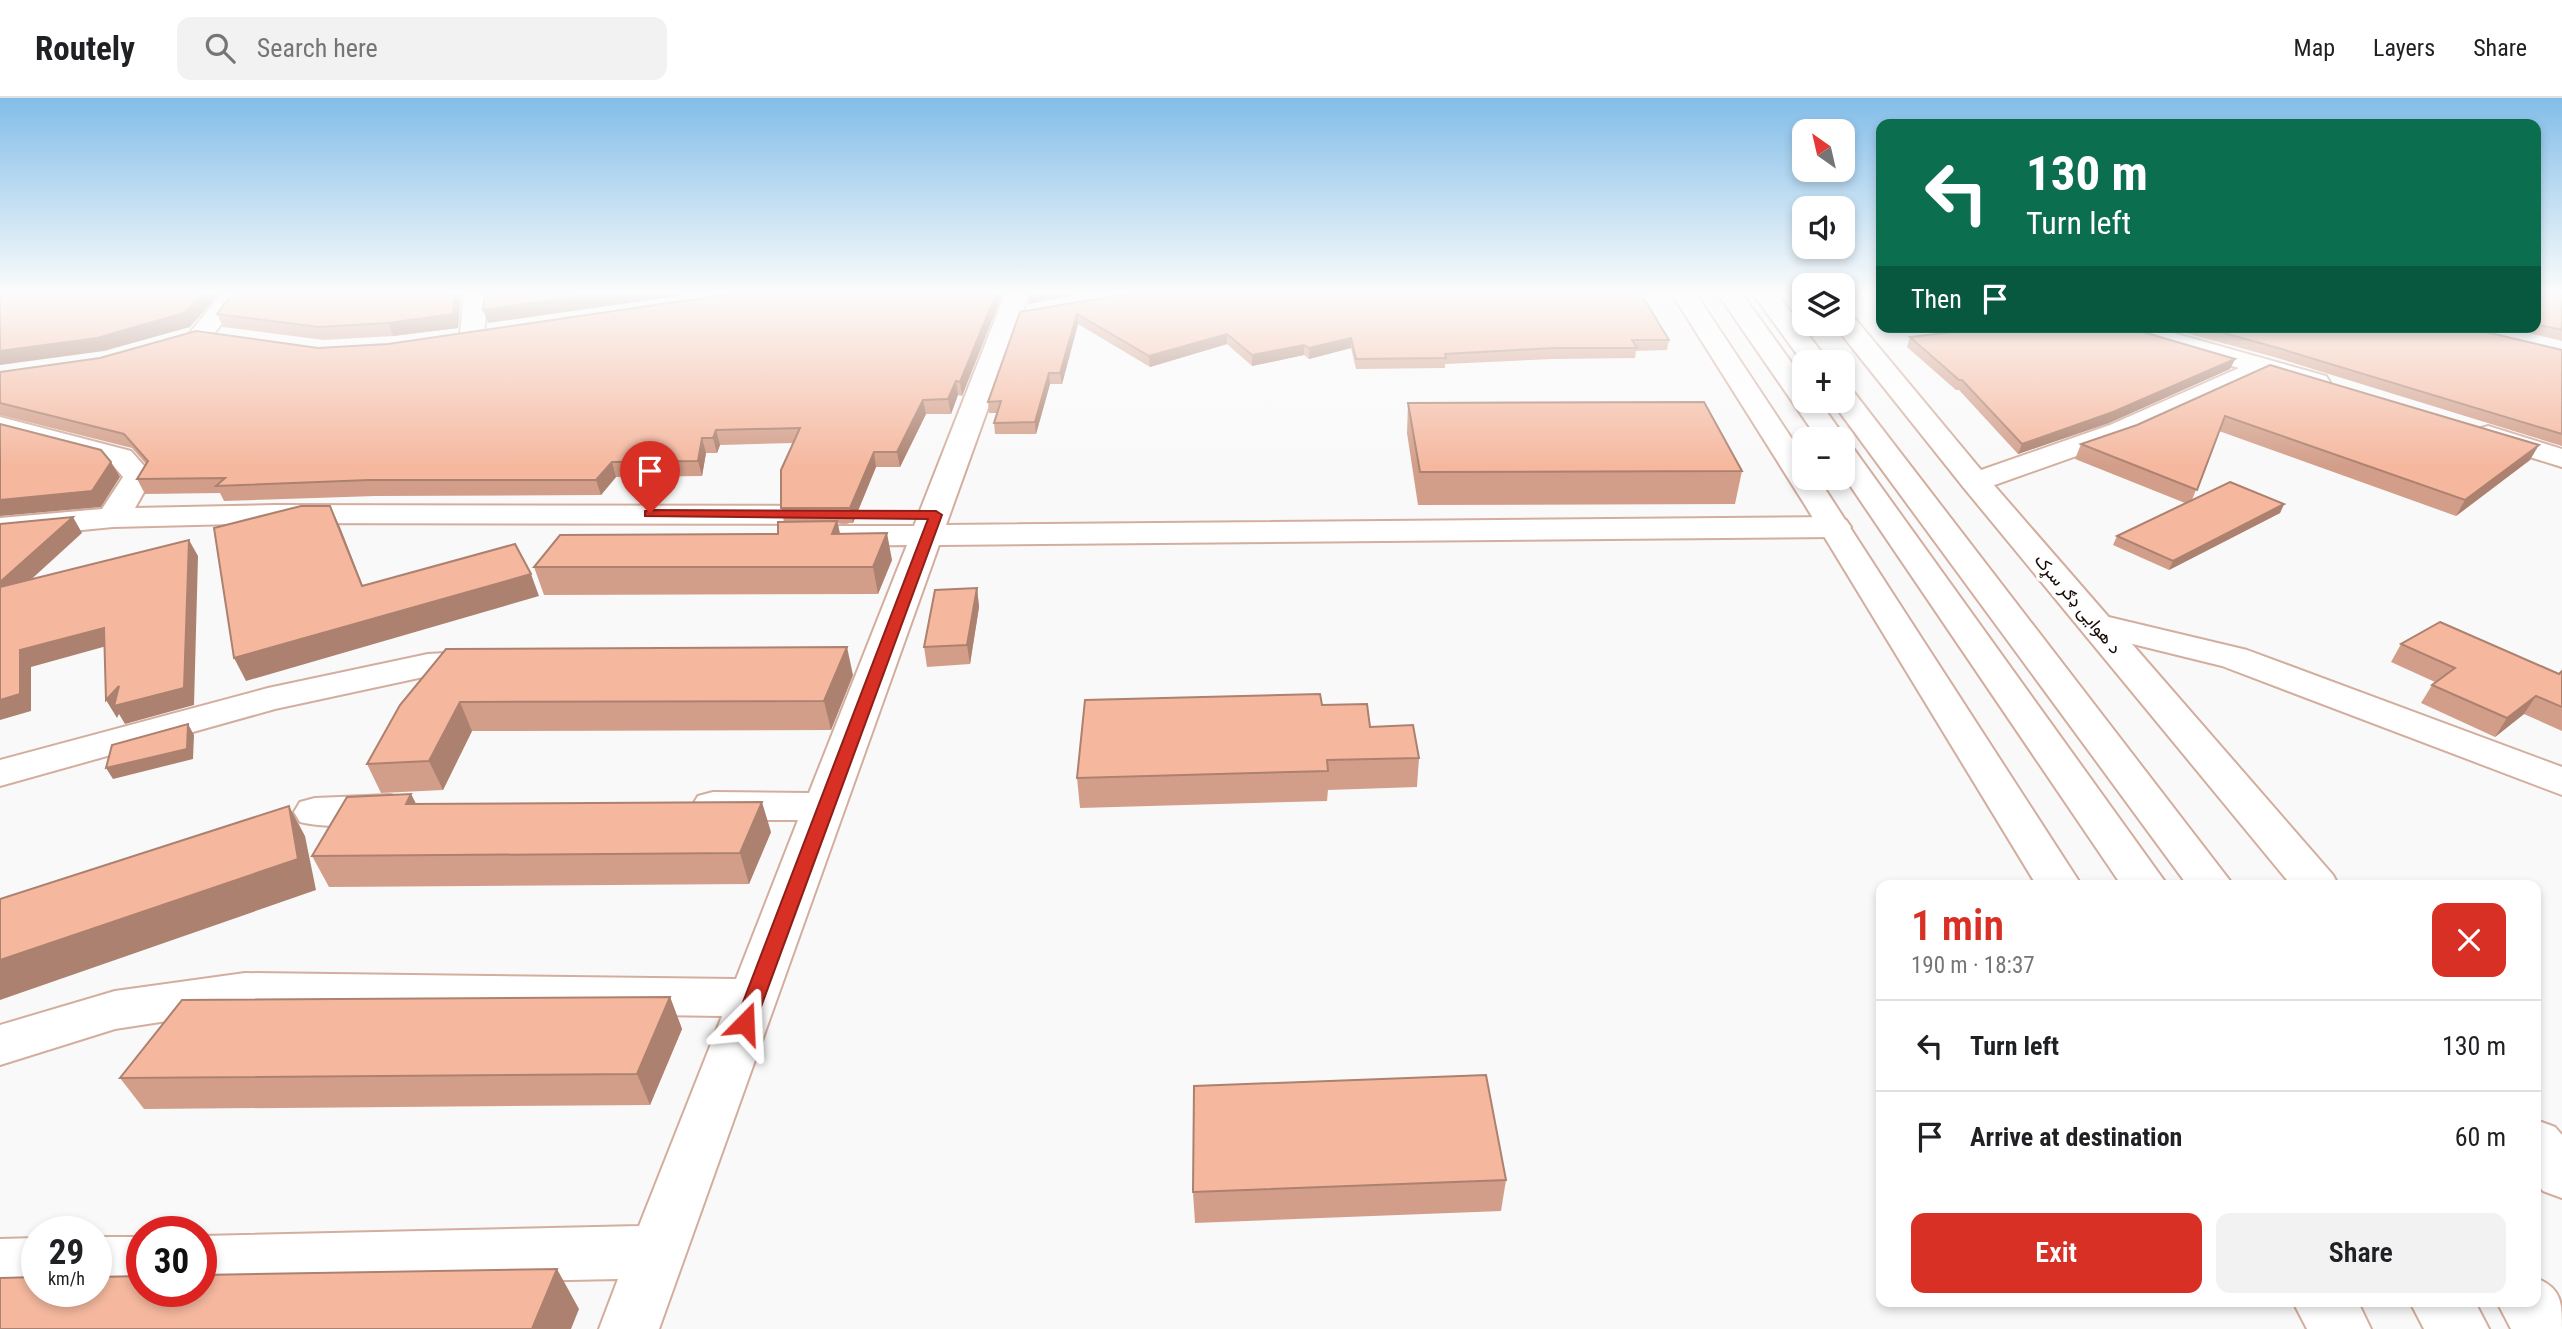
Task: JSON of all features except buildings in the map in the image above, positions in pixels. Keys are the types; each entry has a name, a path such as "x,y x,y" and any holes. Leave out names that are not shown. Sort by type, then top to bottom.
{"street":[{"path":"629,1329 932,525 1003,351"},
{"path":"1721,351 1835,527 2056,880"},
{"path":"1771,351 1792,382"},
{"name":"د هوایی ډګر سړک","path":"1869,351 1975,482 2312,880"},
{"path":"2212,351 2340,389"},
{"path":"1975,482 2120,430 2264,366"},
{"path":"1855,413 2207,880"},
{"path":"0,425 121,457 138,476 113,517"},
{"path":"2470,429 2562,458"},
{"path":"1855,471 2142,880"},
{"path":"0,528 113,517 448,513 1160,531 1835,527"},
{"path":"585,539 932,525"},
{"path":"2096,625 2234,658 2562,782"},
{"path":"841,660 881,660"},
{"path":"0,773 281,696 428,666 512,661"},
{"path":"675,806 826,807"},
{"path":"315,812 426,807"},
{"path":"0,1045 115,1010 245,991 754,998"},
{"path":"2541,1149 2562,1174"},
{"path":"217,1262 658,1252"},
{"path":"0,1266 21,1265"},
{"path":"2326,1307 2341,1329"},
{"path":"2444,1307 2459,1329"},
{"path":"2531,1307 2548,1329"}],"route":[{"path":"650,513 936,515 745,1023"}]}
